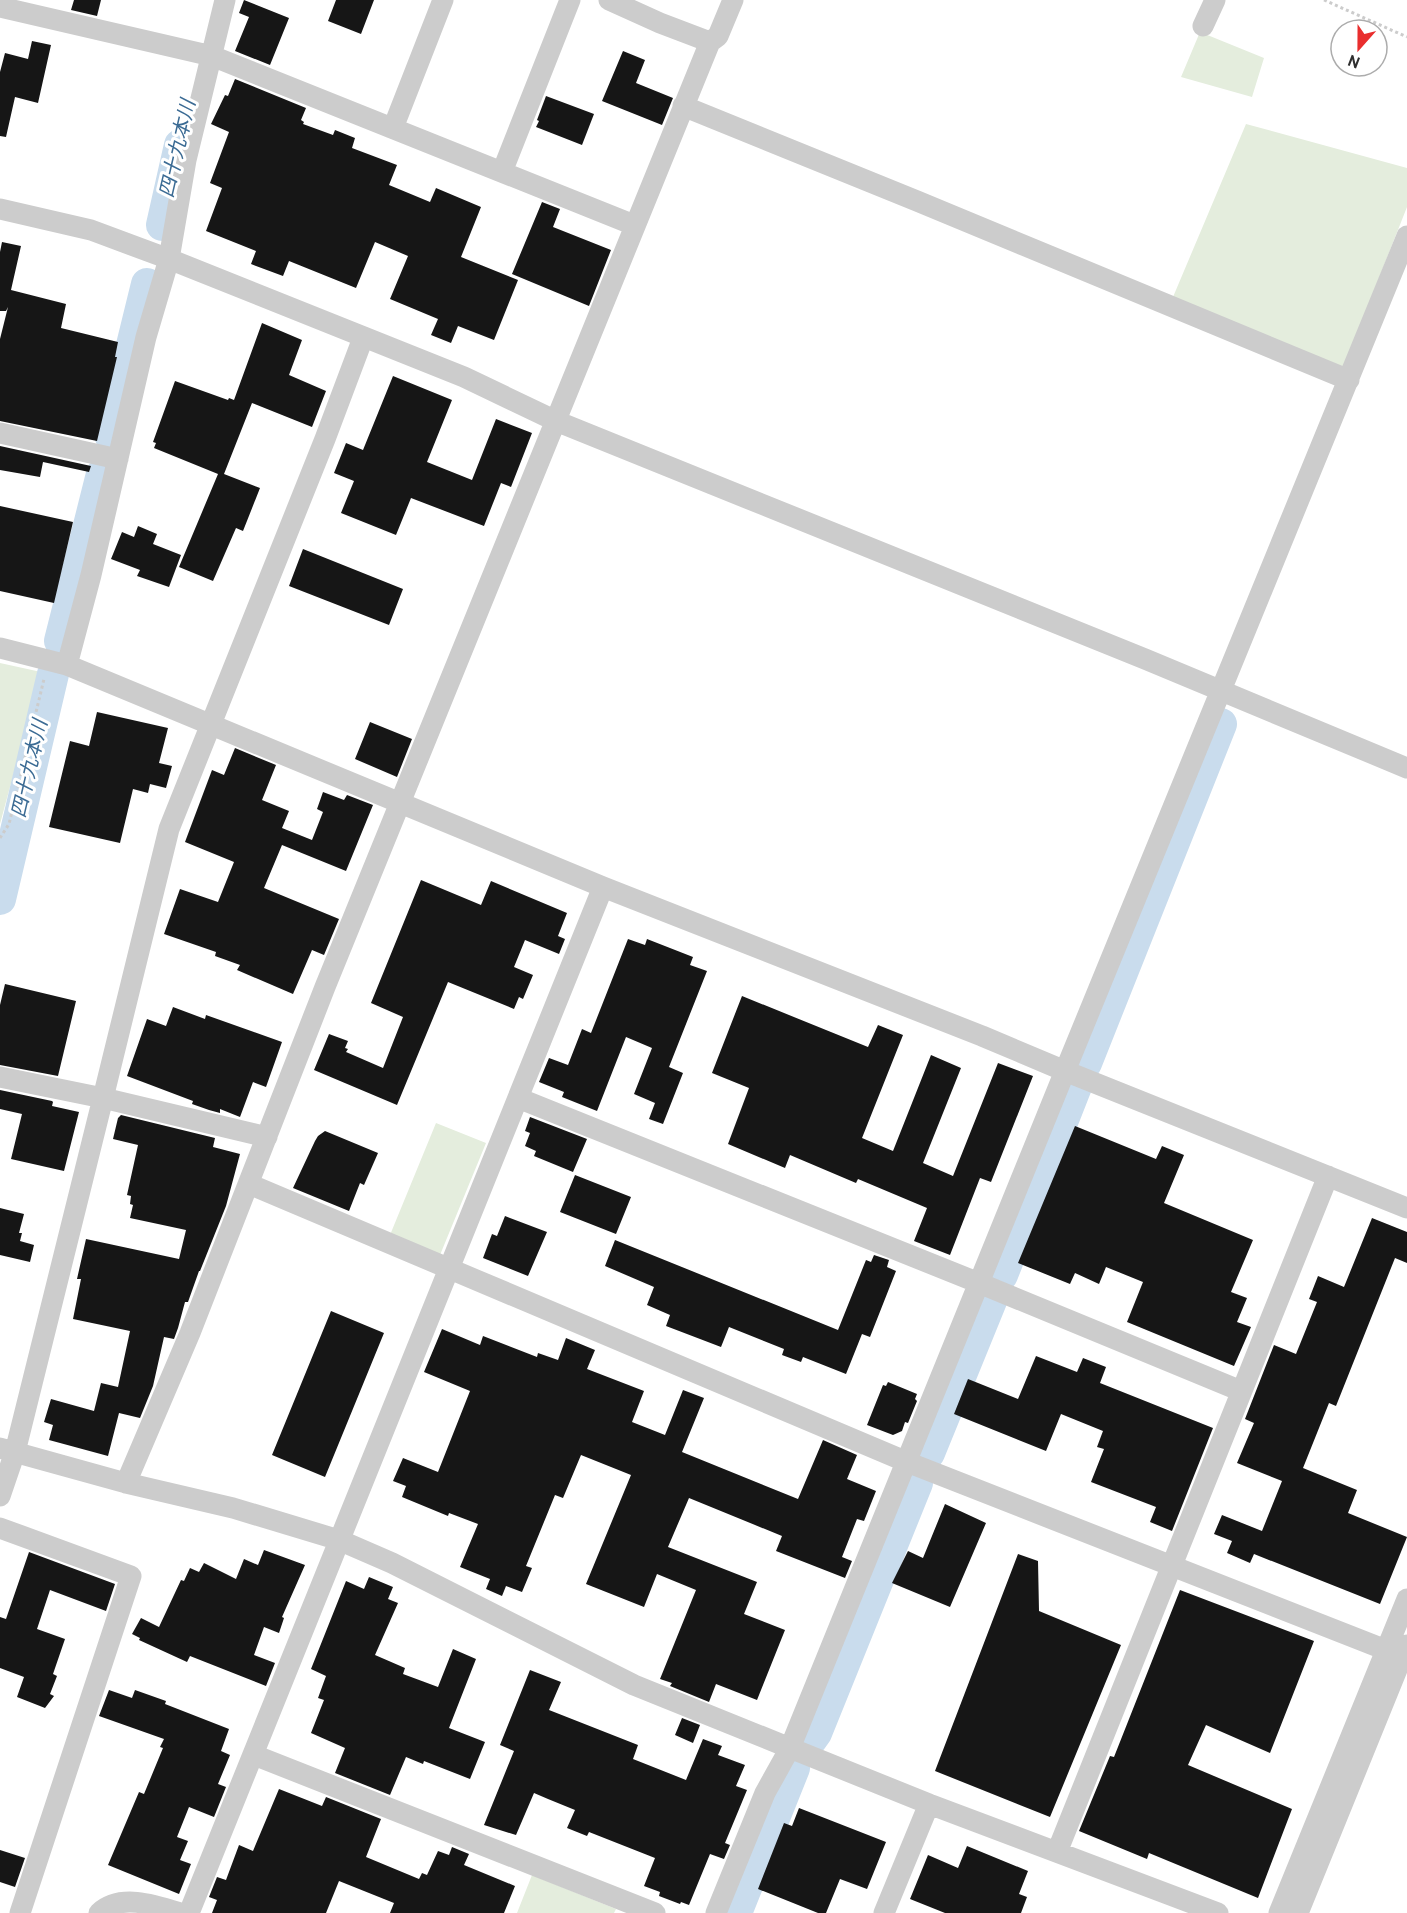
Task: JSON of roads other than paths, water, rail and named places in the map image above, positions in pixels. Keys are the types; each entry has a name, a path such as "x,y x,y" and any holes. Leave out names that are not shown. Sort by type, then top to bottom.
{"street":[{"path":"58,662 91,575 146,337 169,259 186,160 225,0"},
{"path":"393,128 443,0"},
{"path":"502,172 570,0"},
{"path":"609,0 710,42"},
{"path":"126,1483 190,1333 325,987 634,225 710,42 718,36 733,0"},
{"path":"1203,26 1215,0"},
{"path":"0,7 212,56 634,225"},
{"path":"683,106 1349,380"},
{"path":"0,209 91,230 169,259 464,377 556,421 1407,768"},
{"path":"716,1913 765,1793 790,1748 1407,236"},
{"path":"0,1496 8,1450 103,1098 169,829 363,338"},
{"path":"0,433 118,459"},
{"path":"0,648 58,662 603,887 970,1031 1407,1208"},
{"path":"189,1913 603,887"},
{"path":"0,1077 103,1098 267,1137"},
{"path":"518,1098 980,1283 1241,1391"},
{"path":"1057,1852 1328,1176"},
{"path":"249,1184 907,1462 1170,1566 1401,1651"},
{"path":"8,1450 126,1483 233,1508 339,1539 392,1563 634,1685 929,1804 1057,1852 1171,1905 1218,1913"},
{"path":"0,1528 131,1575 20,1913"},
{"path":"1298,1913 1401,1651 1407,1599"},
{"path":"1279,1913 1401,1651"},
{"path":"254,1755 655,1913"},
{"path":"885,1913 929,1804"},
{"path":"99,1913 108,1905 134,1902 155,1905 180,1913"}],"waterway":[{"name":"四十九本川","path":"162,225 180,145"},
{"name":"四十九本川","path":"110,435 147,284"},
{"name":"四十九本川","path":"60,641 102,474"},
{"name":"四十九本川","path":"0,899 53,674"},
{"path":"1086,1063 1221,724"},
{"path":"1002,1275 1077,1084"},
{"path":"929,1453 993,1296"},
{"path":"811,1740 816,1733 917,1483"},
{"path":"736,1913 794,1768"}]}
